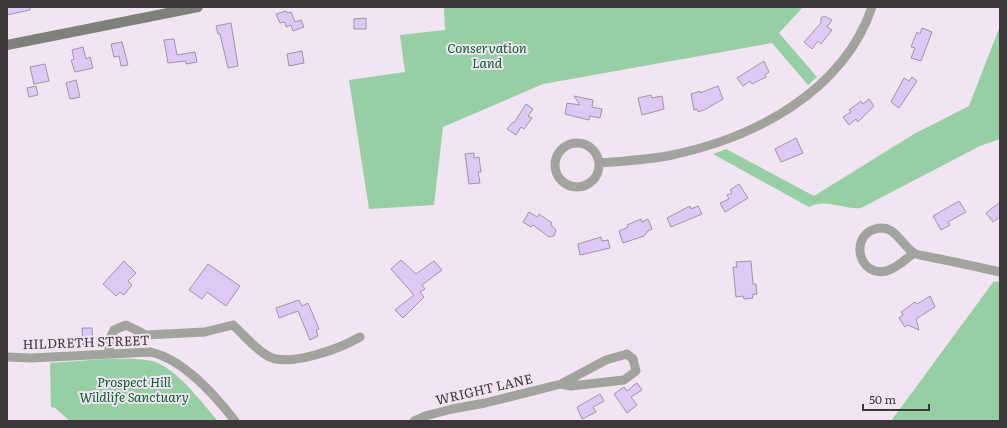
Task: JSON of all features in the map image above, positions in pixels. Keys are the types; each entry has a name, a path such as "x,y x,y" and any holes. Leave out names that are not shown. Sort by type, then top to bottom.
{"main road":[{"path":"7,45 198,7"}],"street":[{"path":"599,163 657,157 703,147 747,130 781,113 817,88 838,66 856,40 872,7"},
{"path":"575,143 590,147 597,155 599,163 598,173 594,180 586,186 579,188 569,186 563,182 556,174 554,166 557,155 561,149 575,143"},
{"path":"914,253 893,269 879,272 866,266 862,260 860,246 865,235 871,230 884,228 896,233 914,253 1000,272"},
{"path":"109,353 110,340 114,330 126,325 146,335 205,332 233,325 269,357 284,360 302,358 342,347 360,337"},
{"name":"HILDRETH STREET","path":"7,357 31,358 150,352 170,358 182,366 217,399 235,421"},
{"name":"WRIGHT LANE","path":"414,421 425,416 452,409 485,403 561,384 586,369 606,360 627,354 633,359 636,371 624,380 571,386 561,384"}],"green space":[{"name":"Conservation Land","path":"444,7 803,7 779,33 817,77 808,85 772,43 543,84 443,127 434,205 369,209 349,80 405,72 400,35 445,30"},
{"path":"1000,26 1000,139 980,146 861,208 829,204 809,207 713,154 726,149 814,196 914,134 969,106"},
{"path":"994,281 1000,282 1000,421 891,421"},
{"name":"Prospect Hill Wildlife Sanctuary","path":"106,359 141,359 152,361 161,365 170,370 188,386 218,421 70,421 55,408 51,407 50,363"}],"building":[{"path":"7,7 30,7 30,10 7,15"},
{"path":"286,11 287,13 291,12 295,22 301,20 304,27 293,31 291,25 286,27 285,22 280,23 276,14"},
{"path":"824,16 832,20 827,27 832,30 821,44 818,41 812,49 804,42 821,23 821,18"},
{"path":"366,18 366,29 354,29 354,19"},
{"path":"231,23 238,66 228,68 220,34 218,34 216,26"},
{"path":"922,28 932,32 921,61 911,58 915,48 911,47 917,32 920,34"},
{"path":"174,39 177,55 195,52 197,62 186,64 186,61 168,63 164,40"},
{"path":"122,42 128,65 121,66 119,56 114,57 111,44"},
{"path":"83,47 86,59 90,57 93,68 75,72 71,60 74,59 72,50"},
{"path":"302,51 304,63 289,66 287,54"},
{"path":"764,61 769,72 765,75 766,77 752,84 750,81 743,86 737,78"},
{"path":"45,64 49,81 34,84 30,67"},
{"path":"912,77 917,81 899,108 891,102 904,78 909,81"},
{"path":"76,80 80,97 70,99 66,83"},
{"path":"36,86 38,95 29,97 27,88"},
{"path":"718,86 723,99 706,109 698,112 697,109 694,110 691,94 700,91 700,93"},
{"path":"651,95 652,98 662,96 664,109 642,115 638,98"},
{"path":"574,96 593,100 592,107 602,109 600,118 590,116 589,120 565,114 567,103 580,105"},
{"path":"869,99 874,106 858,122 856,119 849,125 843,117 851,112 849,110 861,101 863,104"},
{"path":"526,104 533,109 528,116 532,118 524,129 521,127 516,135 507,129 513,122 514,123"},
{"path":"796,138 803,153 781,162 775,149"},
{"path":"474,153 474,158 479,157 481,172 478,172 480,183 469,184 465,154"},
{"path":"739,184 748,198 725,212 720,203 729,199 727,195 732,193 730,190"},
{"path":"959,201 966,212 948,222 950,225 941,230 933,216"},
{"path":"1000,202 1000,217 993,222 986,213"},
{"path":"690,206 691,209 698,206 702,214 671,227 667,218"},
{"path":"529,212 537,217 539,214 552,223 551,225 556,230 554,236 549,237 533,225 531,227 523,222"},
{"path":"641,219 642,222 648,219 652,229 644,236 623,243 619,231 628,227 627,225"},
{"path":"601,237 602,241 608,240 610,248 580,255 578,244"},
{"path":"401,260 416,274 434,261 442,270 422,285 425,289 420,292 424,297 403,318 395,310 414,295 391,269"},
{"path":"124,261 136,273 128,281 132,285 124,295 120,292 116,296 103,284"},
{"path":"751,261 753,284 756,284 757,294 752,295 753,298 744,299 743,296 736,297 733,267 737,267 736,262"},
{"path":"208,264 240,286 226,306 207,292 202,299 189,290"},
{"path":"930,296 935,307 916,319 919,330 908,325 905,327 899,318 903,315 901,312 915,302 917,304"},
{"path":"299,300 302,306 308,303 319,329 316,330 318,336 310,340 298,311 279,318 276,308"},
{"path":"82,328 92,328 93,344 83,345"},
{"path":"637,383 642,390 631,397 637,405 627,413 614,394 624,387 627,391"},
{"path":"600,394 604,401 593,407 596,412 582,419 577,407"}]}
